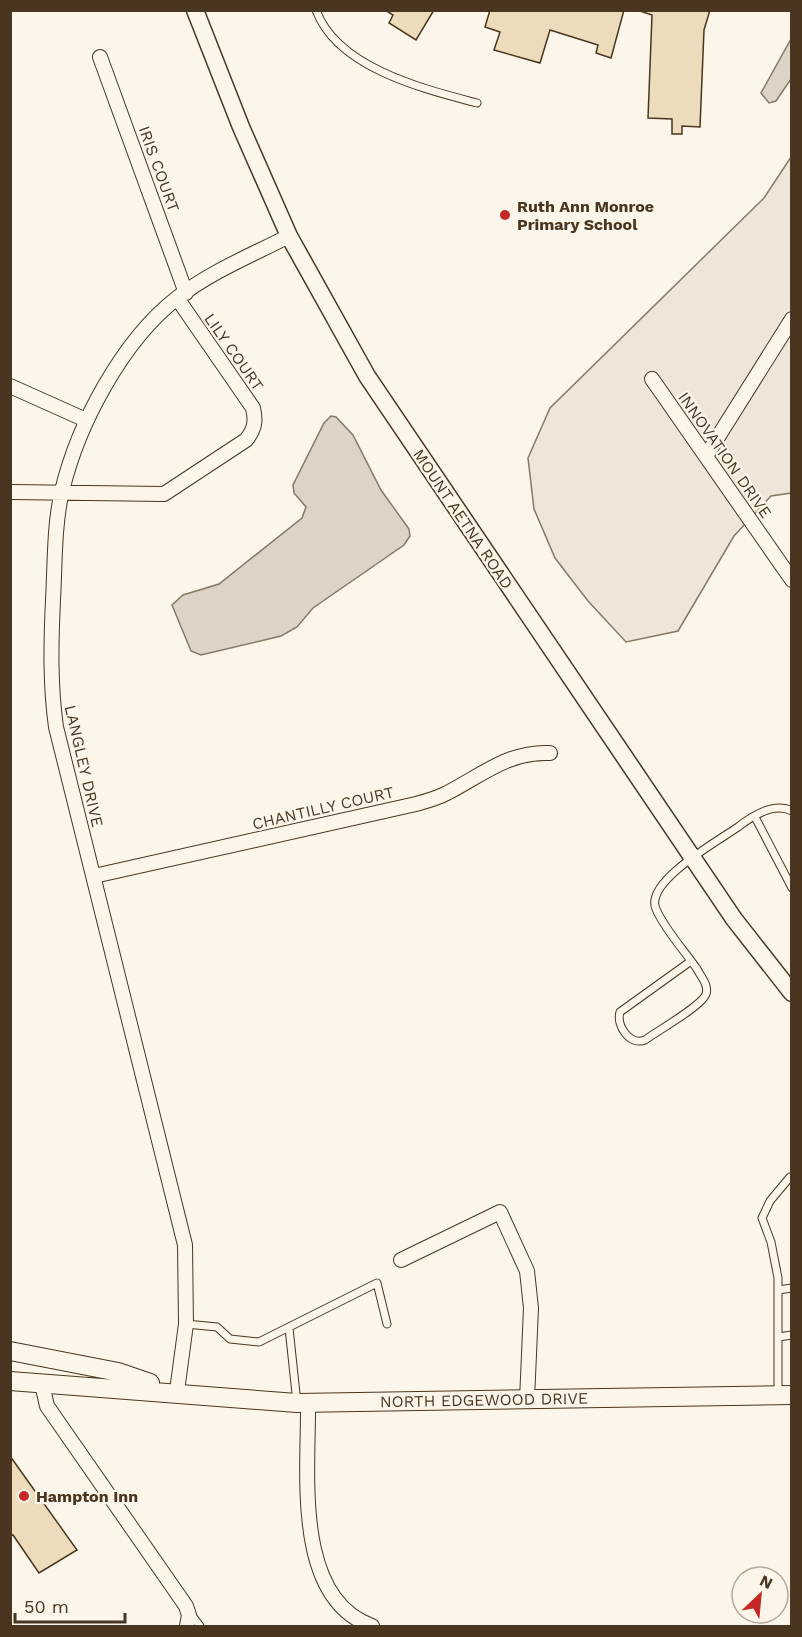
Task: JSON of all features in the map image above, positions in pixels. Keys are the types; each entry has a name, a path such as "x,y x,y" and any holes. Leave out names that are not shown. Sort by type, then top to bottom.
{"main road":[{"name":"NORTH EDGEWOOD DRIVE","path":"10,1351 118,1372 177,1391"},
{"name":"NORTH EDGEWOOD DRIVE","path":"10,1381 177,1391 233,1399 303,1403 785,1395"}],"street":[{"name":"MOUNT AETNA ROAD","path":"195,10 241,127 289,236 367,376 693,858 753,945 792,993"},
{"name":"IRIS COURT","path":"100,57 182,296"},
{"name":"LANGLEY DRIVE","path":"177,1391 186,1324 185,1245 176,1198 56,727 51,692 54,577 61,493 86,420 108,380 130,350 182,296 289,236"},
{"name":"LILY COURT","path":"61,493 164,494 246,440 253,431 256,420 253,408 182,296"},
{"path":"706,456 792,319"},
{"name":"INNOVATION DRIVE","path":"652,379 792,580"},
{"path":"10,387 86,420"},
{"path":"10,492 61,493"},
{"name":"CHANTILLY COURT","path":"94,876 416,804 444,795 514,756 532,752 550,753"},
{"path":"401,1260 500,1212 527,1271 531,1308 527,1400"},
{"path":"42,1384 47,1406 186,1606 189,1615 188,1626"},
{"path":"303,1403 313,1554 334,1597 347,1612 372,1626"}],"lane":[{"path":"316,10 321,22 333,38 385,74 407,85 477,103"},
{"path":"691,961 620,1012 619,1024 629,1038 635,1041 645,1040 706,996 706,984 691,961 656,909 654,894 663,880 755,817 772,808 780,807 792,811"},
{"path":"755,817 792,888"},
{"path":"785,1395 778,1337 778,1278 771,1242 762,1218 770,1201 790,1177 792,1178"},
{"path":"186,1324 217,1327 230,1338 259,1342 377,1282 387,1324"},
{"path":"778,1290 792,1288"},
{"path":"289,1328 303,1403"},
{"path":"778,1337 792,1335"},
{"path":"186,1606 200,1626"}],"shaded area":[{"path":"791,39 791,79 776,101 769,103 761,93"},
{"path":"791,157 791,493 771,496 734,536 678,631 626,642 588,601 555,558 534,509 528,458 550,408 764,198"},
{"path":"331,416 336,417 353,435 381,490 409,529 410,536 404,545 313,608 297,627 281,636 201,655 191,651 172,605 183,595 219,584 302,518 306,507 294,493 293,485 324,423"}],"building":[{"path":"385,10 434,10 416,40 389,23 393,15"},
{"path":"490,10 624,10 611,58 596,53 598,45 550,30 540,63 494,50 500,32 485,27"},
{"path":"637,10 710,10 704,30 700,127 682,126 682,134 672,134 672,119 648,118 652,15"},
{"name":"Hampton Inn","path":"10,1456 77,1550 39,1573 13,1535 10,1536"}],"place":[{"name":"Ruth Ann Monroe Primary School","path":"505,215"},
{"name":"Hampton Inn","path":"24,1496"}]}
